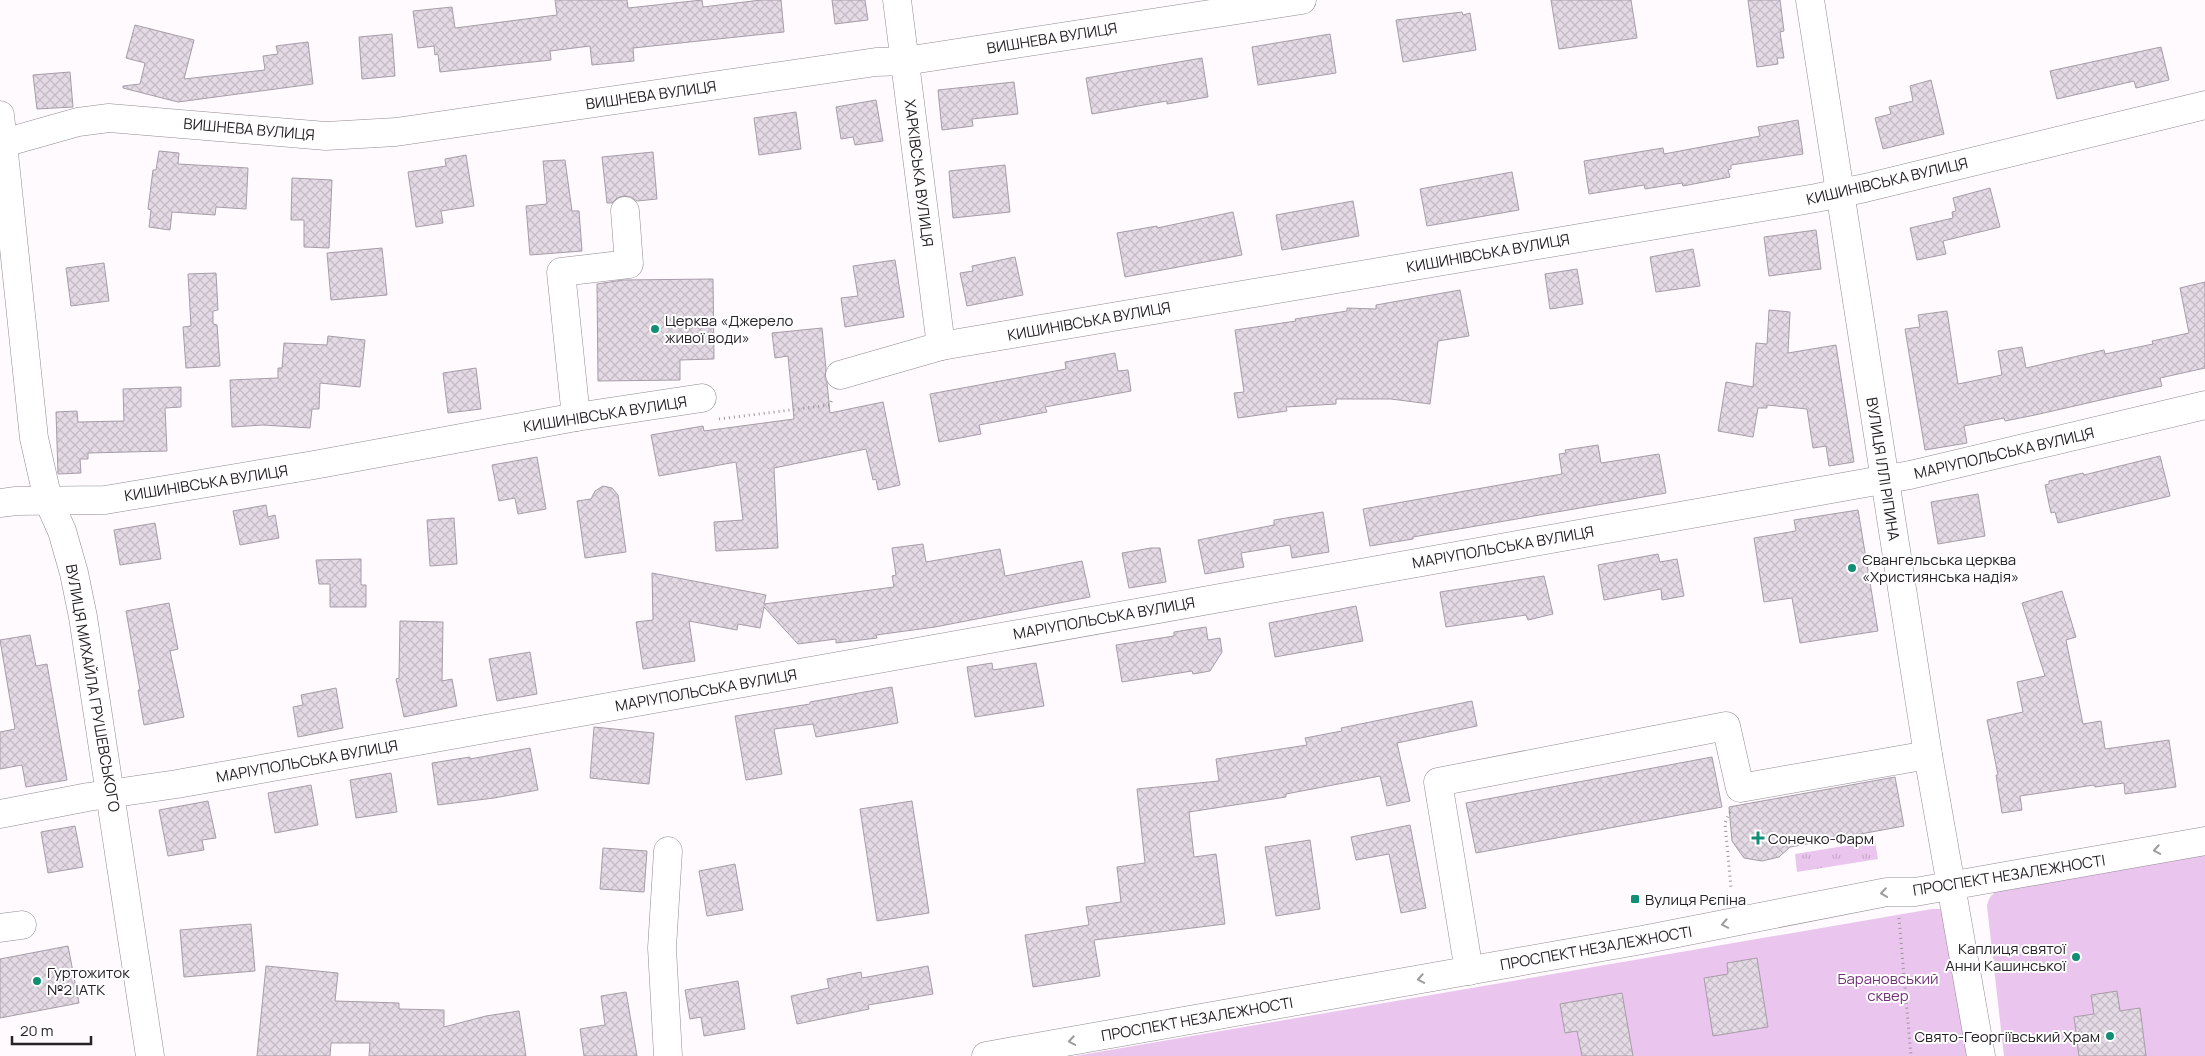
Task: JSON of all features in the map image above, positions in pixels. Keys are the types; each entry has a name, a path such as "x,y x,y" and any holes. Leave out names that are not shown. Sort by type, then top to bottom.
{"street":[{"name":"ХАРКІВСЬКА ВУЛИЦЯ","path":"897,0 941,346"},
{"name":"ВИШНЕВА ВУЛИЦЯ","path":"2,144 78,122 109,118 326,136 396,132 856,65 905,61 1302,0"},
{"name":"ВУЛИЦЯ ІЛЛІ РІПИНА","path":"1810,0 1928,755 1981,1056"},
{"name":"КИШИНІВСЬКА ВУЛИЦЯ","path":"840,375 941,346 1840,193 2205,105"},
{"name":"ВУЛИЦЯ МИХАЙЛА ГРУШЕВСЬКОГО","path":"0,115 29,404 40,469 48,500 62,532 74,573 83,617 112,794 150,1056"},
{"path":"576,417 561,272 629,264 625,211"},
{"name":"КИШИНІВСЬКА ВУЛИЦЯ","path":"0,503 115,498 314,465 576,417 702,398"},
{"name":"МАРІУПОЛЬСЬКА ВУЛИЦЯ","path":"0,814 196,781 1910,475 2205,404"},
{"path":"1469,971 1438,782 1726,726 1740,788 1928,755"},
{"name":"ПРОСПЕКТ НЕЗАЛЕЖНОСТІ","path":"986,1056 1698,930 1887,892 1915,892 2205,841"},
{"path":"668,851 662,948 668,1056"}],"path":[{"name":"КИШИНІВСЬКА ВУЛИЦЯ","path":"702,398 717,420 830,405 840,375"},
{"path":"1731,888 1725,823 1740,788"},
{"path":"1899,915 1911,1056"}],"green space":[{"path":"1875,841 1878,859 1797,872 1795,854"},
{"path":"2205,853 2205,1056 2004,1056 1987,906 1992,895 2001,889"},
{"name":"Барановський сквер","path":"1940,909 1945,913 1970,1056 1075,1056"}],"building":[{"path":"555,0 627,0 628,8 702,0 703,7 761,0 781,0 784,32 633,48 634,61 592,65 590,46 550,51 551,60 440,72 438,54 435,55 434,46 418,48 413,11 452,7 455,28 557,15"},
{"path":"832,0 865,0 868,20 835,24"},
{"path":"1551,0 1631,0 1637,38 1559,49"},
{"path":"1748,0 1780,0 1784,31 1780,32 1784,58 1777,58 1778,64 1757,67"},
{"path":"1462,12 1463,15 1470,13 1476,50 1403,62 1396,20"},
{"path":"135,25 194,40 184,79 265,70 263,56 278,54 276,46 308,42 313,84 178,102 123,88 123,86 140,84 145,63 126,58"},
{"path":"392,34 395,76 362,79 359,37"},
{"path":"1330,34 1336,73 1258,85 1252,47"},
{"path":"2161,47 2169,80 2136,88 2134,81 2057,99 2050,71"},
{"path":"1202,58 1208,97 1167,104 1167,101 1092,114 1086,78"},
{"path":"70,72 73,107 37,109 33,75"},
{"path":"1931,80 1944,134 1883,149 1875,118 1891,114 1889,107 1913,101 1910,86"},
{"path":"1014,82 1018,114 972,119 973,126 942,130 938,90"},
{"path":"876,100 883,141 855,145 853,137 841,139 836,107"},
{"path":"796,112 801,149 759,155 754,118"},
{"path":"1798,120 1803,154 1731,165 1731,169 1728,170 1730,177 1683,186 1682,183 1645,189 1644,185 1589,194 1584,161 1663,148 1664,154 1760,136 1758,127"},
{"path":"159,151 179,153 178,164 248,168 246,209 216,207 215,215 172,212 170,230 149,227 151,210 148,209 153,170 156,170"},
{"path":"653,152 657,199 637,201 631,197 623,196 617,198 612,203 607,203 602,157"},
{"path":"466,155 474,206 441,211 443,223 416,227 408,172 446,166 445,159"},
{"path":"565,160 572,211 579,211 582,251 530,255 526,206 547,204 543,161"},
{"path":"1005,165 1010,212 953,218 949,171"},
{"path":"1512,172 1519,210 1427,226 1420,189"},
{"path":"292,178 332,180 329,248 304,247 304,220 291,220"},
{"path":"1990,188 2000,227 1943,241 1946,254 1917,260 1910,228 1953,218 1952,212 1956,211 1953,198"},
{"path":"1353,201 1359,236 1282,250 1276,215"},
{"path":"1233,212 1242,255 1125,277 1117,233 1157,226 1157,228"},
{"path":"1816,230 1821,269 1769,276 1764,237"},
{"path":"382,248 387,295 331,300 327,253"},
{"path":"1693,249 1700,286 1656,292 1650,257"},
{"path":"1015,257 1023,295 967,306 960,273 973,271 972,266"},
{"path":"895,260 904,317 845,327 841,298 858,296 853,266"},
{"path":"104,263 109,301 71,306 66,268"},
{"path":"1577,269 1583,304 1550,309 1545,274"},
{"path":"216,273 218,310 213,311 213,324 217,325 220,366 186,368 183,327 191,326 188,274"},
{"name":"Церква «Джерело живої води»","path":"713,279 714,359 680,360 680,380 598,381 597,284 623,280"},
{"path":"2205,282 2205,368 2160,378 2162,386 2035,415 2005,421 2004,418 1964,426 1967,443 1925,450 1905,329 1920,327 1918,315 1947,311 1958,384 2002,375 1998,351 2022,347 2026,368 2104,350 2105,354 2153,344 2152,341 2189,333 2180,288"},
{"path":"1460,290 1469,336 1438,341 1430,404 1391,399 1336,399 1336,404 1286,407 1287,411 1238,418 1234,393 1244,392 1235,330 1347,311 1347,308 1376,309 1376,305"},
{"path":"1769,310 1790,312 1788,353 1836,345 1854,462 1829,466 1826,446 1813,448 1807,409 1767,405 1767,408 1758,408 1753,437 1718,431 1726,382 1753,387 1756,343 1767,344"},
{"path":"822,328 826,369 825,379 830,413 883,402 900,485 878,490 876,479 873,480 866,449 774,468 778,548 716,551 714,522 743,520 736,462 659,476 651,435 703,426 704,431 794,419 788,356 775,358 772,333"},
{"path":"328,336 365,340 360,387 320,383 319,409 312,409 310,428 263,425 232,427 230,380 278,378 278,368 282,368 284,343 327,345"},
{"path":"1115,353 1118,371 1128,370 1131,391 1045,407 1047,412 979,425 981,434 939,442 930,394 1066,369 1065,362"},
{"path":"476,368 481,409 448,413 443,373"},
{"path":"181,387 181,407 165,408 167,451 88,453 88,459 80,459 81,473 58,474 56,412 77,411 78,422 124,421 123,389"},
{"path":"1598,445 1601,463 1659,454 1666,493 1370,546 1363,509 1562,474 1559,454 1566,453 1565,450"},
{"path":"2160,456 2170,496 2058,523 2055,512 2051,513 2045,485 2049,484 2049,481 2083,473 2084,475"},
{"path":"537,457 546,509 518,514 515,498 499,501 492,465"},
{"path":"603,486 612,488 618,495 626,552 585,558 577,501 591,499 595,491"},
{"path":"1978,494 1985,536 1938,544 1931,502"},
{"path":"266,505 268,517 275,515 279,538 240,545 233,511"},
{"path":"1858,510 1878,631 1800,643 1792,598 1764,602 1754,538 1796,531 1794,520"},
{"path":"1323,512 1329,552 1292,558 1290,545 1241,553 1244,567 1205,574 1198,540 1274,525 1274,520"},
{"path":"454,518 457,564 430,566 427,520"},
{"path":"155,523 161,559 120,565 114,530"},
{"path":"923,544 926,562 1000,549 1005,576 1082,561 1090,597 935,627 876,635 877,638 836,643 836,639 798,644 764,607 760,628 738,624 737,630 689,621 695,661 643,669 636,622 653,620 652,573 766,595 764,604 894,587 892,576 896,575 892,548"},
{"path":"1160,548 1166,582 1129,588 1122,553"},
{"path":"1658,554 1660,562 1677,559 1684,596 1662,600 1661,589 1604,600 1598,565"},
{"path":"361,559 361,585 366,585 366,607 330,607 330,584 319,584 316,560"},
{"path":"1544,576 1553,614 1528,620 1526,615 1446,627 1440,592"},
{"path":"2062,591 2076,637 2066,640 2083,724 2101,721 2105,749 2169,740 2176,787 2125,794 2124,783 2095,787 2094,785 2020,796 2022,810 2002,813 1996,775 1998,775 1987,720 2023,712 2017,682 2045,676 2022,603"},
{"path":"169,603 178,649 170,651 184,717 144,725 138,690 140,690 126,611"},
{"path":"1356,606 1363,641 1275,657 1269,623"},
{"path":"400,621 443,622 442,681 452,679 457,706 404,717 396,679 399,678"},
{"path":"1206,627 1208,640 1220,638 1222,652 1210,671 1193,674 1192,671 1122,682 1116,645 1174,636 1174,632"},
{"path":"30,635 36,666 47,664 67,780 26,787 22,765 0,769 0,732 15,729 0,640"},
{"path":"530,652 537,694 497,701 489,659"},
{"path":"992,663 993,670 1036,663 1044,706 975,717 967,667"},
{"path":"892,687 898,723 816,737 813,724 774,729 782,774 746,780 735,716 810,704 810,702"},
{"path":"336,688 343,728 298,737 293,707 303,705 301,695"},
{"path":"1472,701 1477,726 1397,743 1410,801 1387,806 1380,776 1286,794 1286,797 1189,812 1194,857 1216,854 1225,924 1094,940 1100,976 1033,987 1025,935 1089,925 1086,907 1121,902 1117,867 1145,863 1137,789 1219,781 1216,759 1307,745 1305,738 1342,731 1341,728"},
{"path":"594,727 654,733 649,784 590,778"},
{"path":"530,748 538,790 438,805 432,763 470,757 470,759"},
{"path":"1712,757 1722,807 1476,853 1466,803"},
{"path":"391,773 397,812 356,818 350,780"},
{"path":"1895,777 1904,826 1790,847 1779,857 1762,861 1744,858 1732,841 1729,807"},
{"path":"311,785 318,825 275,833 268,793"},
{"path":"208,801 216,838 202,840 204,850 168,856 159,810"},
{"path":"912,801 929,913 877,921 860,809"},
{"path":"1410,825 1426,908 1401,913 1389,854 1356,860 1351,837"},
{"path":"75,826 83,867 48,873 41,832"},
{"path":"1310,840 1320,909 1276,916 1265,847"},
{"path":"603,848 647,851 644,892 600,889"},
{"path":"735,864 743,910 707,916 699,871"},
{"path":"251,924 255,971 184,977 180,930"},
{"name":"Гуртожиток №2 ІАТК","path":"68,946 79,1003 0,1018 0,959"},
{"path":"1757,958 1768,1027 1713,1036 1704,978 1728,974 1727,963"},
{"path":"266,966 338,973 335,1001 399,1003 399,1009 444,1010 444,1027 486,1016 519,1011 526,1056 369,1056 370,1043 331,1043 330,1056 257,1056"},
{"path":"928,966 933,994 868,1005 869,1009 797,1024 791,996 829,988 827,979 861,972 862,978"},
{"path":"738,981 745,1029 704,1036 701,1017 690,1019 685,990"},
{"name":"Свято-Георгіївський Храм","path":"2117,991 2120,1011 2140,1008 2146,1056 2079,1056 2074,1017 2094,1014 2091,995"},
{"path":"626,992 637,1056 584,1056 580,1029 605,1025 601,996"},
{"path":"1622,993 1633,1056 1582,1056 1577,1031 1565,1033 1560,1004"}],"place":[{"name":"Церква «Джерело живої води»","path":"655,329"},
{"name":"Євангельська церква «Християнська надія»","path":"1852,568"},
{"name":"Сонечко-Фарм","path":"1758,838"},
{"name":"Вулиця Рєпіна","path":"1635,899"},
{"name":"Каплиця cвятої Анни Кашинської","path":"2076,957"},
{"name":"Гуртожиток №2 ІАТК","path":"37,981"},
{"name":"Свято-Георгіївський Храм","path":"2110,1036"}]}
